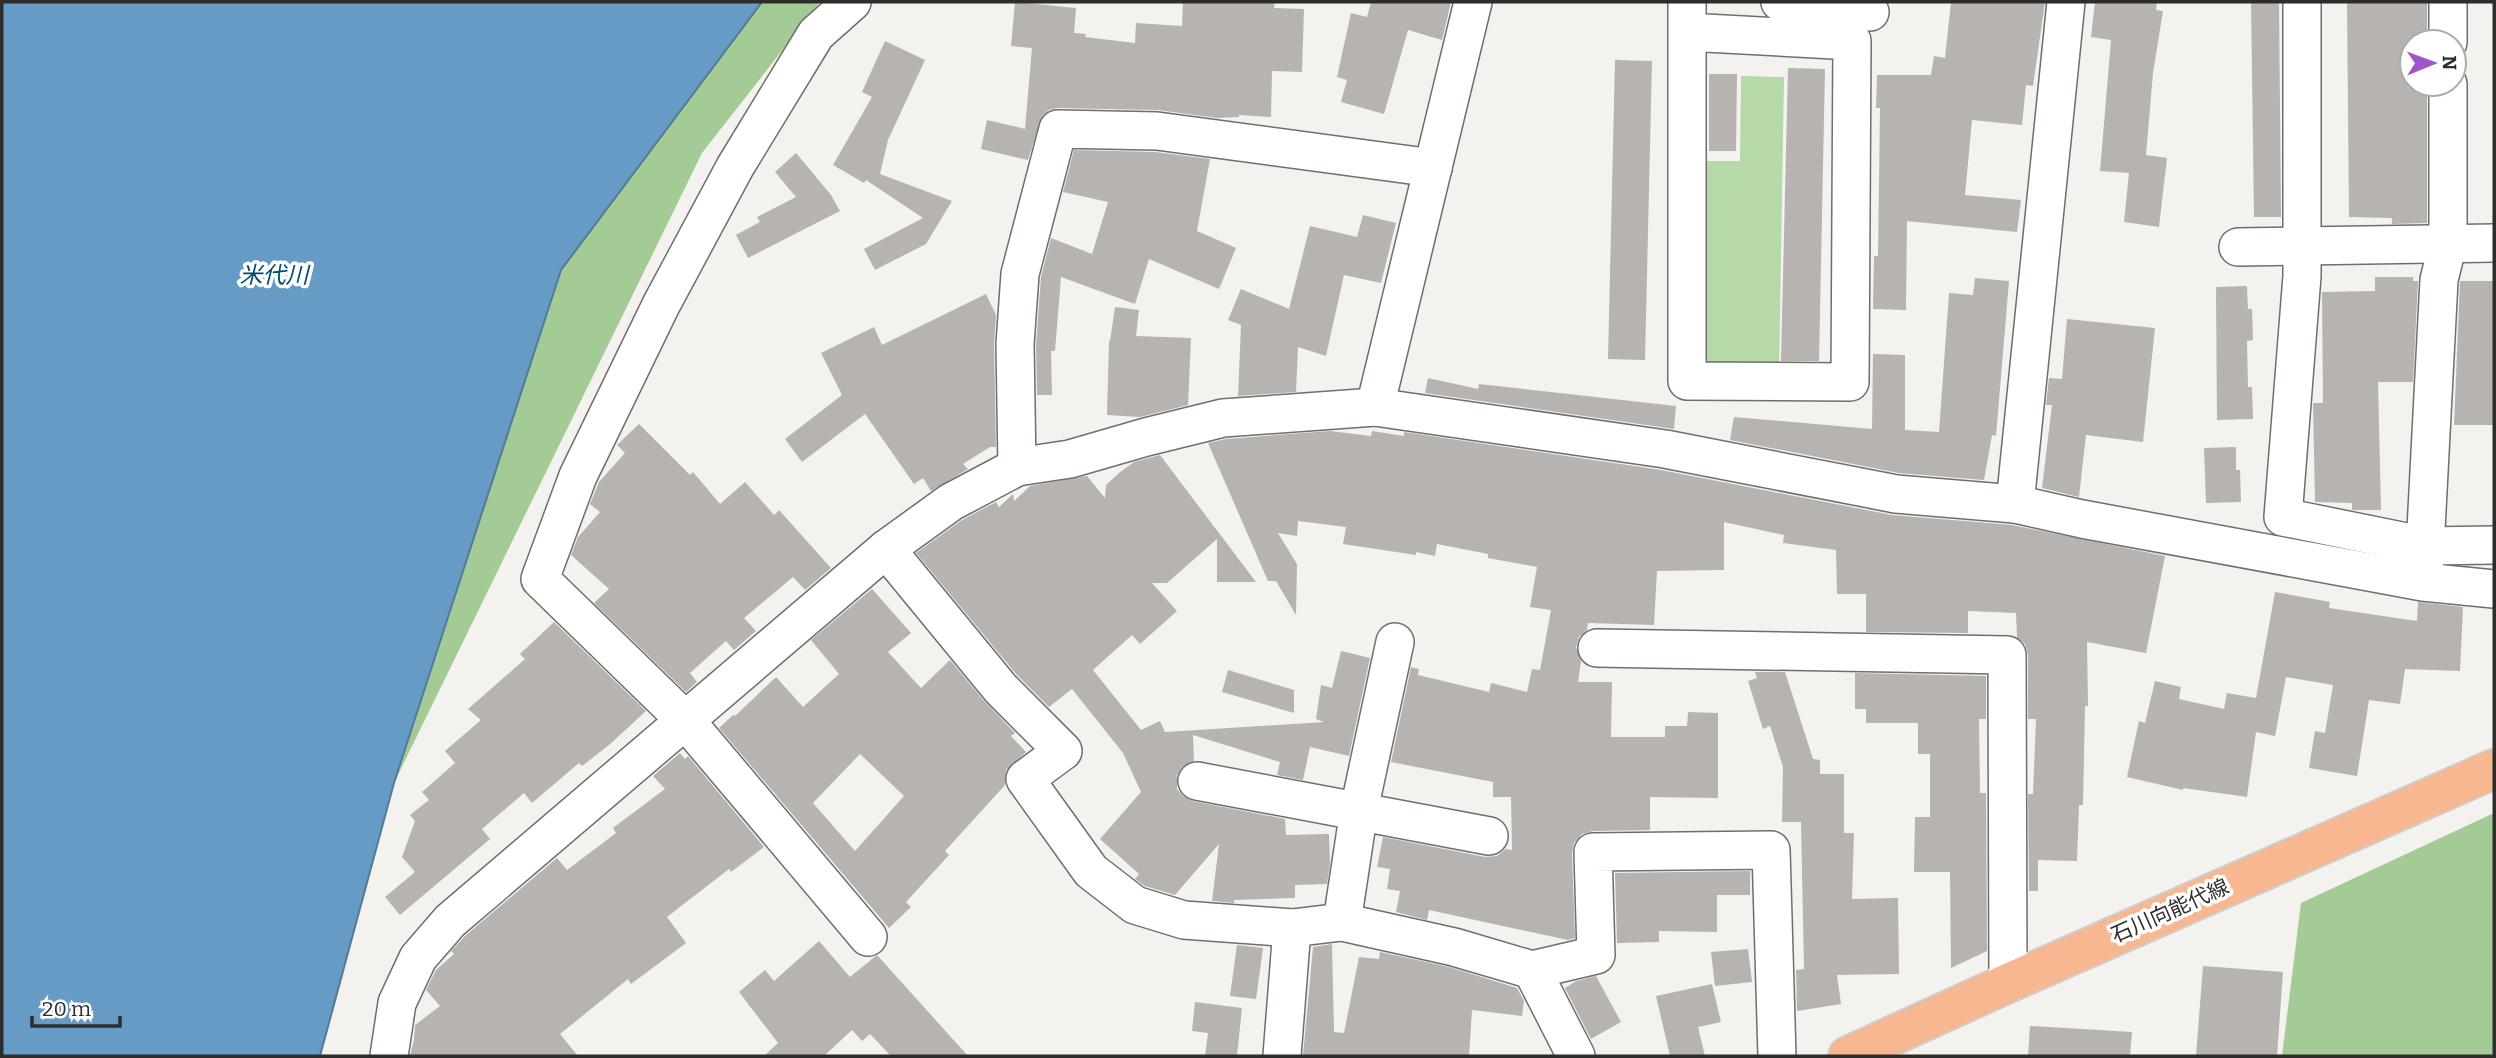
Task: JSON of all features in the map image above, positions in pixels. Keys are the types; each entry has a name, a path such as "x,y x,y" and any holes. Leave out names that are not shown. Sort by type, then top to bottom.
{"main road":[{"name":"石川向能代線","path":"1848,1056 2494,769"}],"street":[{"path":"852,2 816,34 735,167 661,305 584,464 540,579 685,719 868,937"},
{"path":"1375,407 1473,2"},
{"path":"1781,2 1870,12"},
{"path":"2015,504 2066,2"},
{"path":"2302,2 2302,276 2283,517 2426,546 2494,545"},
{"path":"2448,2 2448,28"},
{"path":"1687,17 1852,41 1850,383 1687,381 1687,17"},
{"path":"2423,582 2439,280 2448,243 2448,98"},
{"path":"1017,467 1015,344 1020,274 1058,129 1157,131 1433,168"},
{"path":"2238,247 2494,243"},
{"path":"389,1056 397,1003 418,958 450,921 886,549 951,502 1017,467 1070,459 1146,436 1223,418 1375,407 1665,449 1896,494 2015,504 2095,522 2423,582 2494,589"},
{"path":"886,549 1001,689 1063,751 1026,779 1091,871 1135,905 1184,920 1292,928 1342,922 1454,947 1532,970 1596,955 1592,852 1771,850 1777,1056"},
{"path":"1342,922 1359,810 1395,642"},
{"path":"1597,648 2007,655 2008,983"},
{"path":"1197,780 1489,836"},
{"path":"1282,1056 1292,928"},
{"path":"1532,970 1576,1056"}],"green space":[{"path":"762,2 820,2 702,153 394,783 561,270"},
{"path":"1741,76 1784,77 1779,373 1701,372 1704,161 1740,161"},
{"path":"2494,813 2494,1056 2282,1056 2301,903"}],"water":[{"name":"米代川","path":"2,2 762,2 561,270 394,783 320,1056 2,1056"}],"building":[{"path":"1015,2 1076,8 1074,33 1086,34 1085,37 1135,43 1136,23 1182,26 1183,2 1275,2 1274,8 1304,9 1302,72 1272,71 1271,117 1239,115 1217,118 1158,110 1058,108 1049,110 1042,116 1028,160 981,149 987,120 1025,129 1032,48 1011,46"},
{"path":"1371,2 1451,2 1442,40 1408,30 1384,114 1341,102 1347,80 1337,77 1351,13 1367,17"},
{"path":"1951,2 2045,2 2033,86 2026,85 2022,125 1972,120 1965,195 2021,200 2017,232 1907,221 1906,310 1873,309 1874,256 1878,256 1880,108 1876,108 1877,75 1931,75 1934,56 1945,58"},
{"path":"2095,2 2157,2 2156,10 2163,11 2153,73 2146,155 2167,158 2159,227 2124,222 2129,173 2100,171 2111,40 2091,37"},
{"path":"2251,2 2279,2 2281,217 2254,217"},
{"path":"2347,2 2427,2 2427,28 2398,28 2398,98 2427,98 2427,223 2392,224 2392,218 2349,217"},
{"path":"885,41 925,60 888,140 880,174 952,201 926,244 875,270 864,249 923,218 866,180 864,183 833,165 872,97 862,92"},
{"path":"1615,60 1652,61 1645,360 1608,359"},
{"path":"1788,68 1825,69 1819,361 1781,361"},
{"path":"1709,74 1737,74 1736,151 1709,151"},
{"path":"1074,150 1155,152 1210,159 1197,231 1236,248 1219,289 1149,259 1135,304 1061,277 1055,351 1051,351 1052,395 1037,395 1036,345 1041,277 1051,238 1092,254 1108,202 1063,192"},
{"path":"796,153 831,195 840,211 748,258 736,235 760,222 757,217 796,197 775,172"},
{"path":"1363,215 1396,223 1381,283 1344,275 1326,356 1298,347 1296,392 1238,396 1241,325 1228,320 1241,289 1289,309 1310,226 1357,237"},
{"path":"2375,277 2413,277 2413,281 2418,281 2413,382 2378,382 2381,510 2352,510 2352,503 2315,502 2313,403 2323,403 2322,292 2375,291"},
{"path":"1975,278 2009,281 1996,436 1992,435 1984,480 1899,473 1730,440 1734,417 1872,429 1873,354 1905,355 1905,430 1939,432 1949,293 1973,295"},
{"path":"2460,281 2494,281 2494,425 2454,425"},
{"path":"2247,286 2248,309 2252,309 2253,340 2247,341 2248,387 2252,387 2253,419 2217,420 2216,287"},
{"path":"986,294 996,315 996,447 990,447 963,464 968,469 931,491 923,478 914,484 865,414 802,462 785,439 842,395 821,353 874,327 882,345"},
{"path":"1115,307 1139,310 1136,336 1191,338 1188,405 1140,417 1107,415 1109,341"},
{"path":"2067,319 2155,328 2143,442 2086,435 2079,497 2042,488 2052,405 2046,405 2049,378 2062,379"},
{"path":"1428,378 1478,389 1479,384 1676,406 1674,429 1425,393"},
{"path":"639,424 690,475 693,472 720,504 745,482 774,515 779,510 831,568 805,590 793,577 744,618 756,631 734,650 726,641 690,673 697,682 686,692 594,603 609,589 571,555 578,537 600,512 590,504 599,482 625,453 617,445"},
{"path":"1330,431 1371,436 1372,431 1404,436 1404,432 1661,470 1892,515 2012,525 2165,556 2146,653 2087,642 2088,706 2085,706 2083,805 2079,805 2077,861 2038,860 2038,891 2029,891 2028,794 2033,794 2036,719 2028,719 2028,655 2025,644 2017,637 2016,613 1968,611 1968,633 1866,632 1866,594 1837,594 1836,550 1783,543 1784,535 1724,522 1724,570 1657,571 1654,625 1588,623 1587,630 1579,637 1576,647 1581,661 1578,682 1612,682 1611,737 1665,737 1665,726 1687,726 1688,712 1718,713 1718,798 1650,797 1650,830 1593,831 1582,834 1574,843 1572,853 1575,938 1568,940 1429,910 1427,920 1396,912 1400,891 1387,889 1390,869 1377,867 1383,837 1485,857 1497,856 1506,849 1512,850 1511,797 1493,797 1493,782 1391,762 1411,667 1419,669 1418,675 1489,692 1491,683 1527,692 1532,669 1540,670 1551,610 1530,607 1537,567 1488,558 1488,554 1437,544 1435,556 1343,544 1346,527 1298,521 1297,536 1278,533 1297,564 1296,615 1276,581 1268,581 1208,443 1226,439"},
{"path":"2236,447 2241,502 2206,503 2204,448"},
{"path":"1160,455 1256,582 1217,582 1217,539 1167,583 1152,583 1177,611 1140,644 1132,635 1093,670 1141,730 1160,721 1165,732 1324,722 1316,719 1321,685 1332,688 1341,651 1370,658 1349,756 1310,747 1303,780 1277,775 1280,762 1193,735 1194,761 1182,767 1177,776 1177,789 1192,801 1285,819 1286,835 1329,834 1330,864 1327,884 1295,885 1295,898 1234,900 1234,903 1212,901 1219,844 1175,895 1145,886 1135,879 1139,874 1100,839 1141,792 1123,753 1072,689 1049,707 1017,675 916,553 962,520 996,502 999,507 1013,494 1014,501 1030,486 1087,476 1105,498 1106,485 1119,473 1134,462"},
{"path":"872,589 911,633 888,652 921,688 950,660 1015,733 1011,736 1026,752 1006,770 1005,785 945,851 949,855 906,902 911,907 889,928 719,728 776,677 803,707 839,674 811,640","holes":["860,754 904,796 855,851 813,803"]},
{"path":"2275,592 2330,602 2329,608 2417,621 2418,602 2463,607 2460,671 2405,669 2400,704 2369,700 2357,776 2309,768 2315,731 2325,733 2333,685 2286,677 2275,736 2256,732 2247,797 2183,790 2127,777 2139,721 2145,723 2155,681 2181,687 2179,699 2224,709 2227,693 2256,698"},
{"path":"554,622 646,711 609,745 582,766 579,763 532,803 524,793 482,829 490,839 400,915 385,897 415,872 402,857 415,821 410,815 429,800 422,792 455,763 445,751 481,720 468,709 525,659 520,654"},
{"path":"1228,670 1294,690 1294,713 1222,692"},
{"path":"1755,672 1785,672 1813,759 1820,760 1820,774 1844,774 1844,833 1854,833 1852,899 1898,898 1899,974 1837,975 1841,1004 1797,1011 1796,970 1804,969 1801,822 1782,822 1783,767 1770,726 1763,729 1748,681 1757,678"},
{"path":"1855,673 1986,676 1986,719 1979,719 1980,793 1986,793 1987,951 1951,968 1950,872 1914,872 1915,817 1930,817 1930,754 1918,754 1918,723 1866,723 1866,709 1855,709"},
{"path":"680,753 685,759 688,756 764,847 731,872 729,869 667,917 686,943 631,984 628,979 560,1034 578,1056 410,1056 415,1025 440,1006 426,990 436,970 454,954 451,951 557,858 567,870 616,833 613,828 665,789 653,776"},
{"path":"1750,871 1750,895 1717,895 1717,932 1659,931 1659,942 1617,943 1615,873"},
{"path":"819,941 850,977 877,955 968,1056 891,1056 870,1034 862,1041 852,1030 824,1056 764,1056 778,1043 739,992 765,970 774,981"},
{"path":"1332,944 1334,1032 1344,1033 1359,957 1379,959 1380,952 1449,967 1517,988 1524,1001 1522,1016 1472,1010 1469,1056 1303,1056 1313,947"},
{"path":"1237,945 1263,948 1256,999 1230,996"},
{"path":"1748,949 1752,982 1715,986 1711,952"},
{"path":"2203,966 2283,972 2277,1056 2196,1056"},
{"path":"1596,976 1621,1022 1591,1039 1565,988 1576,981"},
{"path":"1712,984 1721,1022 1698,1027 1705,1056 1670,1056 1656,996"},
{"path":"1195,1002 1242,1008 1237,1056 1205,1056 1208,1033 1192,1031"},
{"path":"2030,1026 2132,1032 2130,1056 2028,1056"}]}
